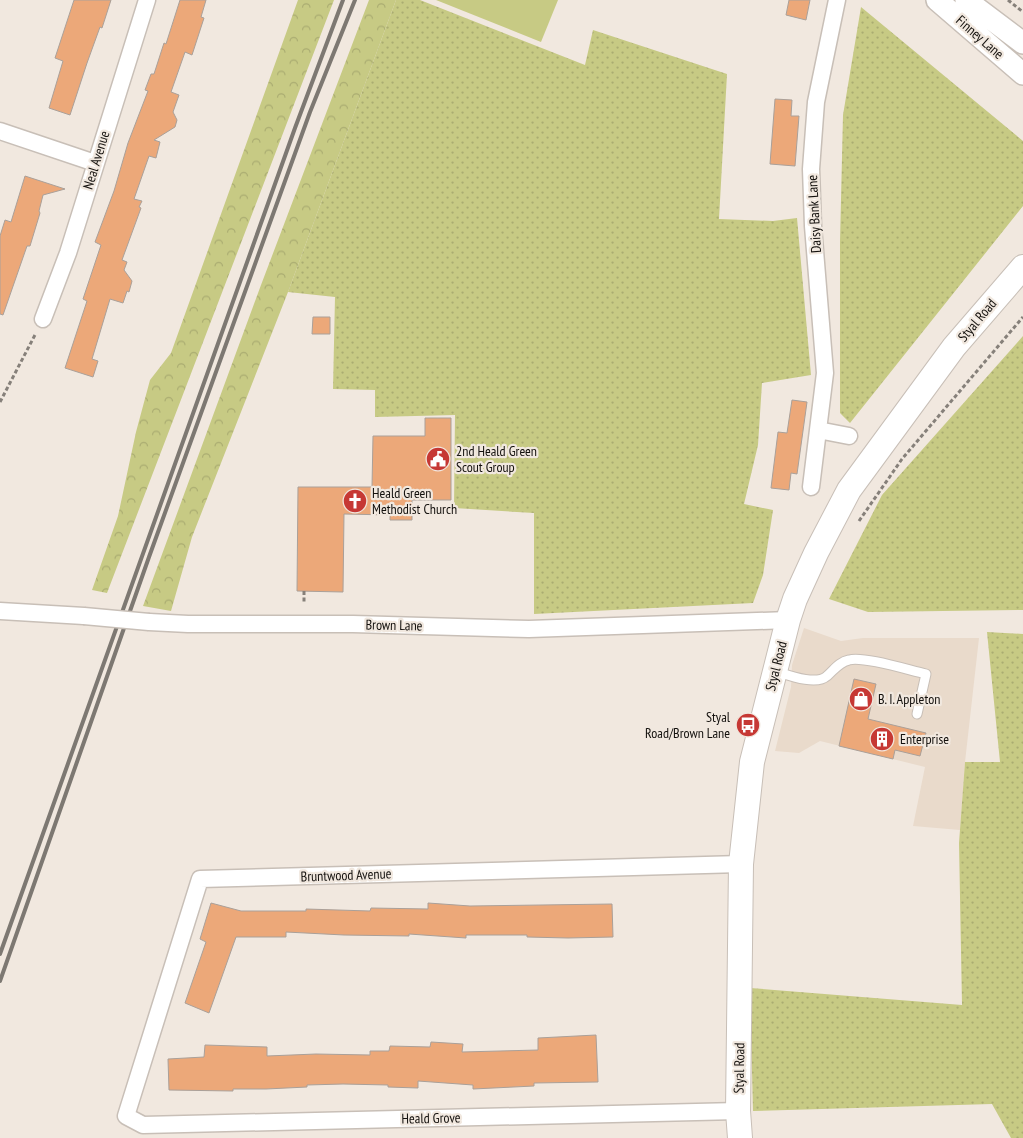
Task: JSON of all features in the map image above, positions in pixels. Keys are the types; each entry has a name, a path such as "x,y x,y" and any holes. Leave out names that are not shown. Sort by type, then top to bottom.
{"main road":[{"name":"Styal Road","path":"740,1138 738,1111 741,864 752,762 788,620 795,599 816,553 849,490 954,347 1023,267"}],"street":[{"name":"Neal Avenue","path":"43,319 68,253 147,0"},
{"name":"Daisy Bank Lane","path":"811,487 825,373 813,226 811,169 816,102 837,0"},
{"name":"Finney Lane","path":"937,0 1023,74"},
{"name":"Finney Lane","path":"966,0 1023,42"},
{"path":"0,131 95,162"},
{"path":"818,430 849,436"},
{"name":"Brown Lane","path":"0,611 188,624 353,624 529,629 788,620"},
{"name":"Bruntwood Avenue","path":"126,1116 200,879 741,864"},
{"name":"Heald Grove","path":"126,1116 143,1125 738,1111"}],"lane":[{"path":"775,671 816,681 826,677 834,668 847,660 860,659 926,674 916,714"}],"path":[{"path":"1008,0 1023,12"},
{"path":"858,523 902,459 1023,317"},
{"path":"0,402 43,319"},
{"path":"304,591 304,604"}],"shaded area":[{"path":"804,628 841,641 863,638 979,638 965,762 960,830 913,826 925,767 820,741 799,753 775,751 791,687 792,665"}],"green space":[{"path":"298,0 334,0 107,593 92,590 118,516 136,432 150,380 171,353"},
{"path":"369,0 396,0 288,292 192,537 171,611 143,606 261,285"},
{"path":"396,0 420,0 585,65 593,30 727,74 719,219 773,221 797,218 811,375 762,383 758,445 744,504 773,510 763,575 753,603 534,614 534,513 454,508 455,415 375,417 375,390 333,389 335,297 288,292"},
{"path":"436,0 558,0 541,42"},
{"path":"861,7 1023,141 1023,206 850,423 840,413 840,242 843,115"},
{"path":"1023,336 1023,610 868,612 829,599 882,495"},
{"path":"987,632 1023,634 1023,1138 1011,1138 992,1104 753,1111 750,988 962,1005 959,843 965,762 1000,762"}],"building":[{"path":"74,0 111,0 70,115 49,108 63,61 55,58"},
{"path":"180,0 206,0 201,17 204,18 192,55 185,52 171,92 179,95 173,112 177,120 175,127 154,140 160,142 156,158 149,156 134,199 142,201 139,207 141,208 122,260 127,262 124,270 132,281 123,303 110,299 92,359 98,361 93,377 65,368 87,301 83,299 101,245 95,242 114,191 128,143 148,91 145,90 151,74 154,74 164,43 166,44"},
{"path":"789,0 810,0 806,20 786,15"},
{"path":"775,99 792,100 791,116 799,116 795,166 770,164"},
{"path":"25,176 65,189 43,195 40,213 30,246 27,246 3,315 0,314 0,236 5,220 11,222"},
{"path":"313,317 330,317 330,334 312,334"},
{"path":"792,400 807,402 797,474 791,473 789,490 771,488 778,432 787,433"},
{"name":"Heald Green Methodist Church","path":"425,418 451,418 451,500 412,500 412,520 390,520 390,515 344,514 343,592 297,591 298,487 372,487 373,436 425,436"},
{"name":"Enterprise","path":"854,679 876,684 868,719 926,733 920,756 895,750 893,759 839,746"},
{"path":"211,903 241,911 306,911 306,909 370,911 371,908 428,909 428,903 470,906 612,904 613,937 568,938 527,937 527,935 466,935 466,938 409,934 409,936 344,935 286,932 286,937 236,937 209,1013 185,1003 206,942 200,939"},
{"path":"596,1035 598,1082 534,1083 534,1086 473,1089 473,1085 418,1081 418,1088 343,1084 233,1089 233,1091 169,1090 168,1059 204,1057 205,1045 267,1047 267,1056 316,1054 370,1055 370,1051 389,1051 390,1046 430,1047 431,1042 463,1044 462,1052 538,1050 538,1038"}],"railway":[{"path":"0,954 295,128 343,0"},
{"path":"0,981 149,557 310,112 355,0"}],"place":[{"name":"2nd Heald Green Scout Group","path":"438,459"},
{"name":"Heald Green Methodist Church","path":"355,501"},
{"name":"B. I. Appleton","path":"861,699"},
{"name":"Styal Road/Brown Lane","path":"748,725"},
{"name":"Enterprise","path":"882,739"}]}
